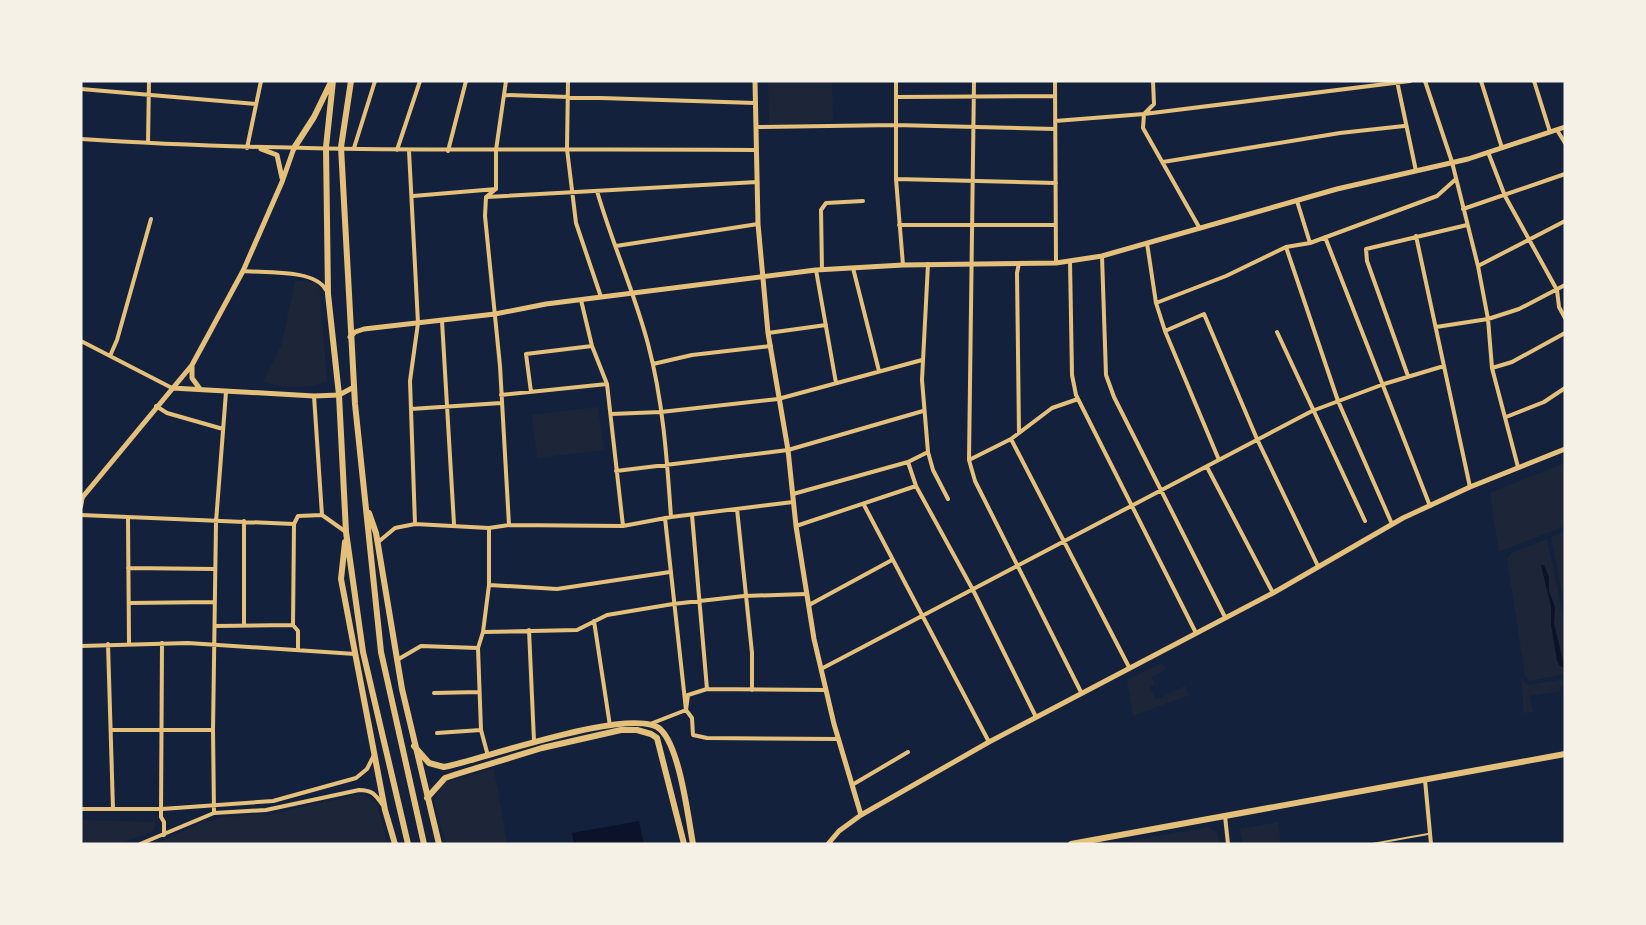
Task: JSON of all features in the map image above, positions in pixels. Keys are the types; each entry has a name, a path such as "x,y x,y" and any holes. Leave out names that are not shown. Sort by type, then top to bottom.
{"main road":[{"path":"332,81 326,147 328,294 339,395 346,532 363,652 408,844"},
{"path":"294,148 314,117 332,81"},
{"path":"351,81 341,147 354,387 381,652 424,844"},
{"path":"365,500 377,543 396,660 414,746 439,844"},
{"path":"346,532 341,579 385,810 395,844"},
{"path":"414,746 429,763 444,767 534,741 632,721 650,724 660,729 670,743 684,791 693,844"},
{"path":"427,798 445,778 457,774 556,745 621,730 637,730 657,738 684,844"},
{"path":"1071,844 1565,754"}],"street":[{"path":"148,143 149,81"},
{"path":"247,148 261,81"},
{"path":"354,148 375,81"},
{"path":"397,150 420,81"},
{"path":"448,151 466,81"},
{"path":"496,189 496,150 506,81"},
{"path":"567,81 567,149 572,192 585,253 601,297"},
{"path":"755,81 758,224 768,333 788,450 808,605 825,690 861,815"},
{"path":"896,81 896,179 903,265"},
{"path":"974,81 969,460 975,481 1081,692"},
{"path":"1055,81 1056,263"},
{"path":"1153,81 1154,104 1144,114 1143,128 1199,227"},
{"path":"1055,121 1144,114 1410,81"},
{"path":"1425,81 1452,162 1478,266 1488,319 1492,368 1518,467"},
{"path":"1481,81 1502,148"},
{"path":"1534,81 1554,131 1565,143"},
{"path":"1397,82 1404,126 1416,171"},
{"path":"81,89 256,104"},
{"path":"505,95 755,104"},
{"path":"896,98 1055,96"},
{"path":"756,127 896,125 1055,129"},
{"path":"1163,162 1340,133 1404,126"},
{"path":"350,338 357,330 495,314 633,292 761,276 903,265 1056,263 1102,256 1297,200 1488,152 1565,127"},
{"path":"81,139 261,149 341,147 410,151 756,150"},
{"path":"81,507 82,497 192,365 243,271 282,182 294,148"},
{"path":"261,149 277,155 282,182"},
{"path":"410,151 418,323 410,381 415,524"},
{"path":"1488,152 1506,196 1557,290 1559,307 1565,318"},
{"path":"1463,209 1565,174"},
{"path":"896,179 1056,183"},
{"path":"1156,303 1226,276 1286,247 1310,243 1437,195 1456,179"},
{"path":"486,197 757,182"},
{"path":"413,196 496,189"},
{"path":"486,197 496,189"},
{"path":"597,191 607,226 633,292 653,364 668,465 671,517"},
{"path":"486,197 509,525"},
{"path":"1297,200 1310,243"},
{"path":"836,383 819,270 821,210 826,203 863,201"},
{"path":"110,356 151,219"},
{"path":"1478,266 1565,222"},
{"path":"616,246 758,224"},
{"path":"899,225 1054,225"},
{"path":"1408,376 1367,261 1366,249 1467,225"},
{"path":"1416,236 1470,487"},
{"path":"1325,237 1430,506"},
{"path":"1147,243 1156,303 1165,332 1219,460"},
{"path":"1286,247 1338,401 1392,524"},
{"path":"1102,256 1106,375 1114,397 1225,617"},
{"path":"1070,261 1072,375 1078,399 1196,633"},
{"path":"1019,433 1017,273 1020,263"},
{"path":"928,264 922,360 924,411 928,452 933,470 948,499"},
{"path":"854,268 879,371"},
{"path":"243,271 314,277 321,282 328,294"},
{"path":"1436,327 1488,319 1519,309 1565,285"},
{"path":"581,300 592,346 607,384 623,526"},
{"path":"1165,332 1204,314 1257,439 1318,566"},
{"path":"442,321 454,524"},
{"path":"768,333 826,325"},
{"path":"1277,332 1365,521"},
{"path":"1492,368 1512,362 1565,333"},
{"path":"81,341 172,388 314,396 339,395 354,387"},
{"path":"531,392 526,354 592,346"},
{"path":"653,364 692,355 771,346"},
{"path":"611,414 661,412 778,399 922,360"},
{"path":"192,365 192,378 200,389"},
{"path":"821,669 1312,411 1384,384 1444,366"},
{"path":"501,395 607,384"},
{"path":"1506,417 1544,402 1565,388"},
{"path":"214,813 216,522 226,392"},
{"path":"314,396 322,514"},
{"path":"969,460 1011,439 1052,408 1078,399"},
{"path":"411,409 501,403"},
{"path":"156,406 177,416 223,429"},
{"path":"616,471 788,450 924,411"},
{"path":"1011,439 1129,667"},
{"path":"828,844 839,831 861,815 989,742 1273,593 1392,524 1470,487 1565,449"},
{"path":"792,494 908,462 928,452"},
{"path":"908,462 916,486 973,590 1036,717"},
{"path":"1208,467 1273,593"},
{"path":"796,526 916,486"},
{"path":"377,543 395,528 415,524 454,524 489,528 509,525 623,526 671,517 793,502"},
{"path":"864,505 989,742"},
{"path":"737,509 744,596 752,653 752,690"},
{"path":"298,650 298,631 293,624 294,524 298,516 322,514 346,532"},
{"path":"81,515 294,524"},
{"path":"693,515 707,689"},
{"path":"128,518 129,643"},
{"path":"665,518 686,710 692,718 693,735 838,739"},
{"path":"244,521 244,625"},
{"path":"488,756 481,730 478,648 483,632 489,585 489,528"},
{"path":"808,605 892,560"},
{"path":"128,567 215,569"},
{"path":"489,585 557,589 670,572"},
{"path":"483,632 577,630 607,615 673,604 744,596 806,594"},
{"path":"129,603 215,602"},
{"path":"594,621 610,726"},
{"path":"215,626 293,624"},
{"path":"529,630 534,741"},
{"path":"81,646 162,643 355,654"},
{"path":"162,643 164,835"},
{"path":"108,644 113,809"},
{"path":"396,660 421,646 478,648"},
{"path":"686,710 688,695 707,689 825,690"},
{"path":"434,693 479,692"},
{"path":"650,724 686,710"},
{"path":"111,730 213,730"},
{"path":"437,732 481,730"},
{"path":"852,785 908,752"},
{"path":"81,809 162,809 273,801 314,792 356,778 367,769 374,754"},
{"path":"1425,780 1431,844"},
{"path":"140,844 214,813 266,810 359,790 368,790 375,794 385,810"},
{"path":"1225,816 1228,844"}],"lane":[{"path":"1372,844 1430,834"}],"shaded area":[{"path":"768,81 832,81 833,121 769,127"},
{"path":"295,281 319,282 327,381 303,387 287,387 263,382 282,344"},
{"path":"598,407 604,450 537,458 532,415"},
{"path":"1565,463 1565,526 1499,552 1490,493"},
{"path":"1565,531 1565,606 1551,537"},
{"path":"1547,539 1565,626 1565,674 1529,681 1525,676 1507,559 1511,553"},
{"path":"1541,565 1544,565 1549,577 1549,591 1555,607 1554,624 1565,668 1557,661 1551,625 1551,607"},
{"path":"1162,663 1166,670 1151,677 1155,684 1150,687 1156,700 1185,686 1189,695 1133,716 1127,680"},
{"path":"1521,677 1528,685 1565,679 1565,684 1560,687 1561,691 1530,696 1533,712 1524,713"},
{"path":"494,769 507,844 446,844 434,801 443,783"},
{"path":"360,794 376,802 388,844 154,844 200,823 223,817 272,814"},
{"path":"81,820 154,822 156,824 152,832 118,844 81,844"},
{"path":"639,821 644,844 574,844 572,833"},
{"path":"1278,822 1281,844 1243,844 1240,829"},
{"path":"1208,827 1217,832 1220,844 1111,844"}]}
